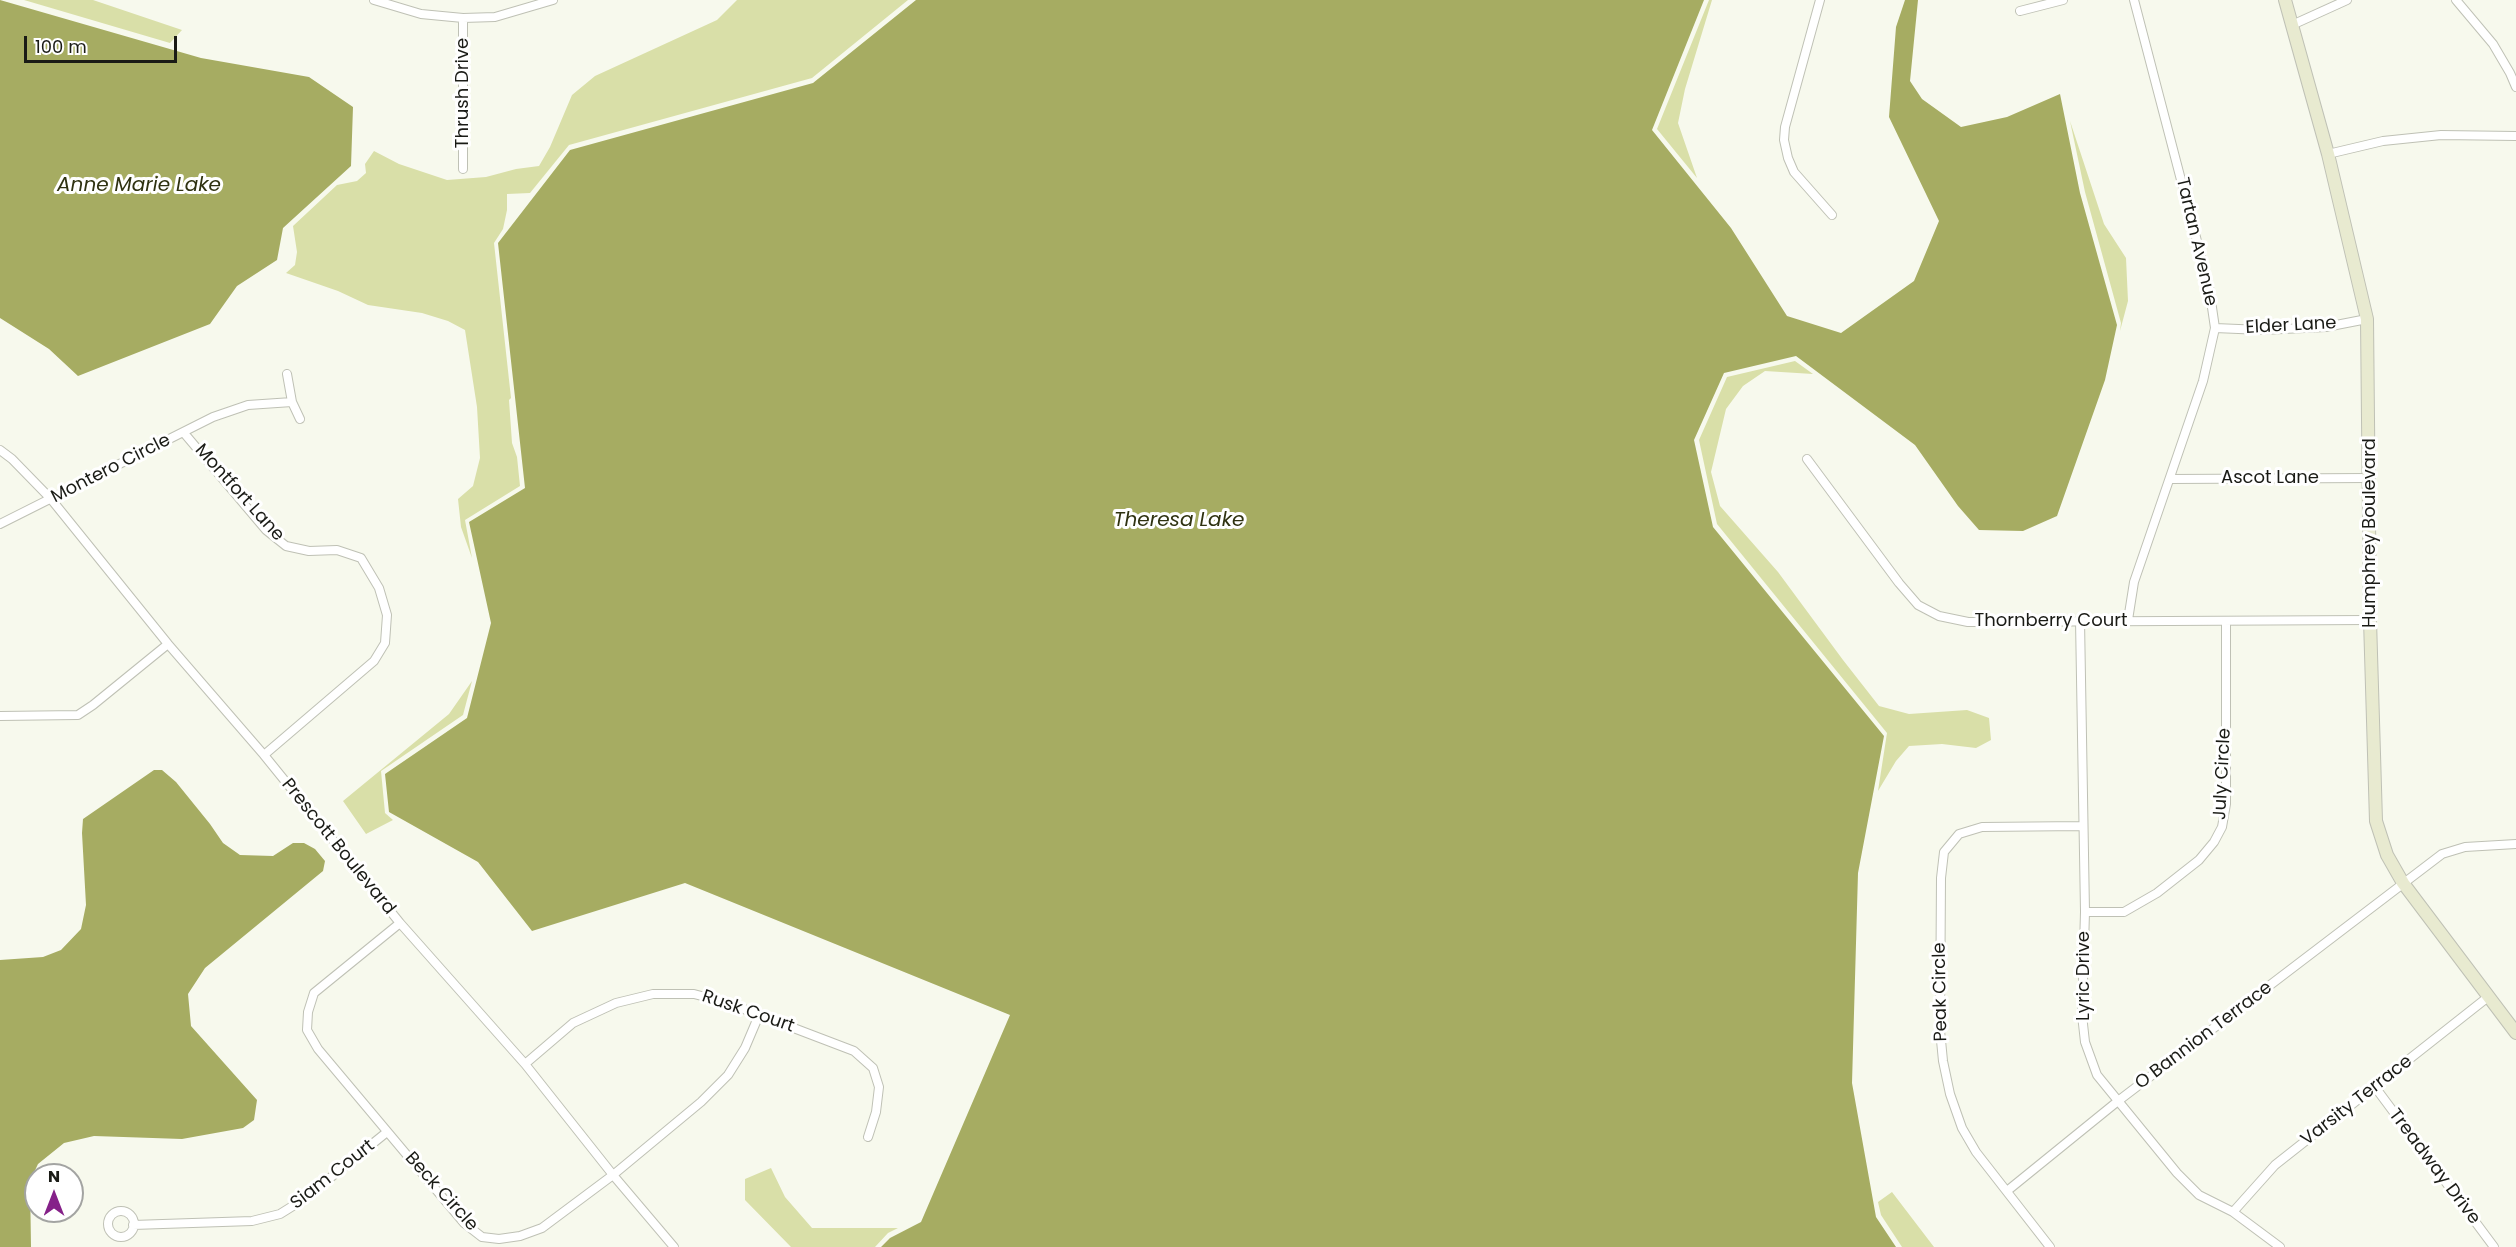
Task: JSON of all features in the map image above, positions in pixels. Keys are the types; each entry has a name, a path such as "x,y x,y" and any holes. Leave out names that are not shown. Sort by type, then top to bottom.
{"street":[{"path":"374,0 421,14 463,18 495,17 550,1"},
{"path":"1820,0 1785,127 1784,140 1788,159 1794,172 1832,215"},
{"path":"2020,11 2063,0"},
{"name":"Tartan Avenue","path":"2128,620 2134,582 2203,381 2215,328 2210,287 2134,0"},
{"name":"Humphrey Boulevard","path":"2284,0 2328,154 2367,319 2370,620 2376,821 2387,855 2403,883 2516,1033"},
{"path":"2292,25 2347,0"},
{"path":"2456,0 2493,44 2516,87"},
{"name":"Thrush Drive","path":"463,18 463,169"},
{"path":"2328,154 2383,141 2441,135 2516,136"},
{"name":"Elder Lane","path":"2215,328 2262,330 2326,327 2367,319"},
{"path":"287,374 292,402 300,419"},
{"name":"Montero Circle","path":"0,525 213,417 248,405 292,402"},
{"name":"Montfort Lane","path":"184,433 266,530 286,546 309,551 337,550 361,558 379,588 387,615 385,643 374,661 264,755"},
{"name":"Prescott Boulevard","path":"0,450 12,459 51,500 168,644 264,755 400,923 525,1064 613,1175 674,1247"},
{"name":"Thornberry Court","path":"1807,459 1899,583 1918,605 1939,616 1968,622 2370,620"},
{"name":"Ascot Lane","path":"2170,479 2370,477"},
{"name":"Lyric Drive","path":"2080,620 2085,912 2082,1015 2085,1042 2097,1075 2177,1173 2199,1195 2233,1212 2280,1247"},
{"name":"July Circle","path":"2085,912 2124,912 2157,893 2199,860 2214,842 2222,827 2226,804 2226,621"},
{"path":"0,716 78,715 168,644"},
{"name":"Peak Circle","path":"2050,1247 1976,1152 1962,1128 1950,1094 1942,1061 1940,1030 1941,878 1944,852 1959,834 1982,827 2082,826"},
{"name":"O Bannion Terrace","path":"2007,1191 2118,1101 2442,854 2465,846 2516,844"},
{"name":"Beck Circle","path":"400,923 314,993 308,1012 307,1030 318,1048 387,1132 464,1223 482,1237 499,1239 520,1236 542,1228 613,1175 701,1102 728,1075 745,1048 759,1015"},
{"name":"Rusk Court","path":"525,1064 573,1023 616,1003 653,994 694,993 728,1003 854,1051 873,1068 879,1087 876,1112 868,1137"},
{"name":"Varsity Terrace","path":"2233,1212 2275,1165 2488,997"},
{"name":"Treadway Drive","path":"2375,1087 2494,1247"},
{"name":"Siam Court","path":"134,1225 252,1221 280,1215 304,1199 387,1132"}],"shaded area":[{"path":"24,0 93,0 182,30 170,43"},
{"path":"737,0 908,0 812,78 569,145 530,193 507,194 507,210 503,229 494,243 511,398 509,400 512,443 517,457 520,486 465,520 472,558 461,527 458,499 473,486 480,458 477,407 465,330 448,321 422,313 368,305 338,291 286,273 295,265 297,252 293,226 337,185 357,181 366,173 365,164 374,151 399,164 447,180 486,177 539,166 550,147 572,95 595,76 717,20"},
{"path":"1709,0 1712,0 1685,89 1678,123 1697,178 1657,129"},
{"path":"2070,121 2104,224 2126,258 2128,301 2120,331 2121,323 2085,192"},
{"path":"1795,361 1813,374 1765,371 1743,386 1726,409 1711,472 1720,506 1778,572 1879,706 1909,714 1967,710 1989,718 1991,740 1976,748 1942,744 1909,746 1896,761 1878,791 1887,733 1717,524 1699,440 1727,377"},
{"path":"472,681 463,715 381,771 385,813 393,820 366,834 343,801 449,714"},
{"path":"771,1168 785,1197 812,1228 898,1228 888,1233 875,1247 791,1247 745,1200 745,1179"},
{"path":"1892,1192 1934,1247 1902,1247 1881,1215 1878,1202"}],"water":[{"name":"Anne Marie Lake","path":"0,0 201,58 309,77 353,107 351,166 283,228 277,260 237,286 210,324 78,376 49,349 0,318"},
{"name":"Theresa Lake","path":"916,0 1704,0 1652,130 1731,228 1787,316 1841,333 1914,281 1939,221 1889,117 1896,27 1905,0 1918,0 1910,81 1922,99 1961,127 2007,117 2060,94 2080,193 2117,325 2105,380 2057,516 2023,531 1979,530 1958,506 1915,445 1796,356 1724,373 1694,440 1713,527 1884,736 1858,873 1852,1083 1876,1217 1896,1247 881,1247 890,1238 921,1222 1010,1015 685,883 532,931 478,862 389,812 385,774 467,718 491,623 469,522 525,488 498,243 570,150 813,83"},
{"path":"154,770 162,770 176,782 223,843 240,855 273,856 293,843 304,843 315,849 325,861 323,871 205,968 188,994 191,1026 257,1100 254,1120 243,1128 182,1139 94,1136 64,1143 39,1163 24,1163 24,1223 31,1223 31,1247 0,1247 0,960 43,957 61,950 81,929 86,905 83,819"}]}
